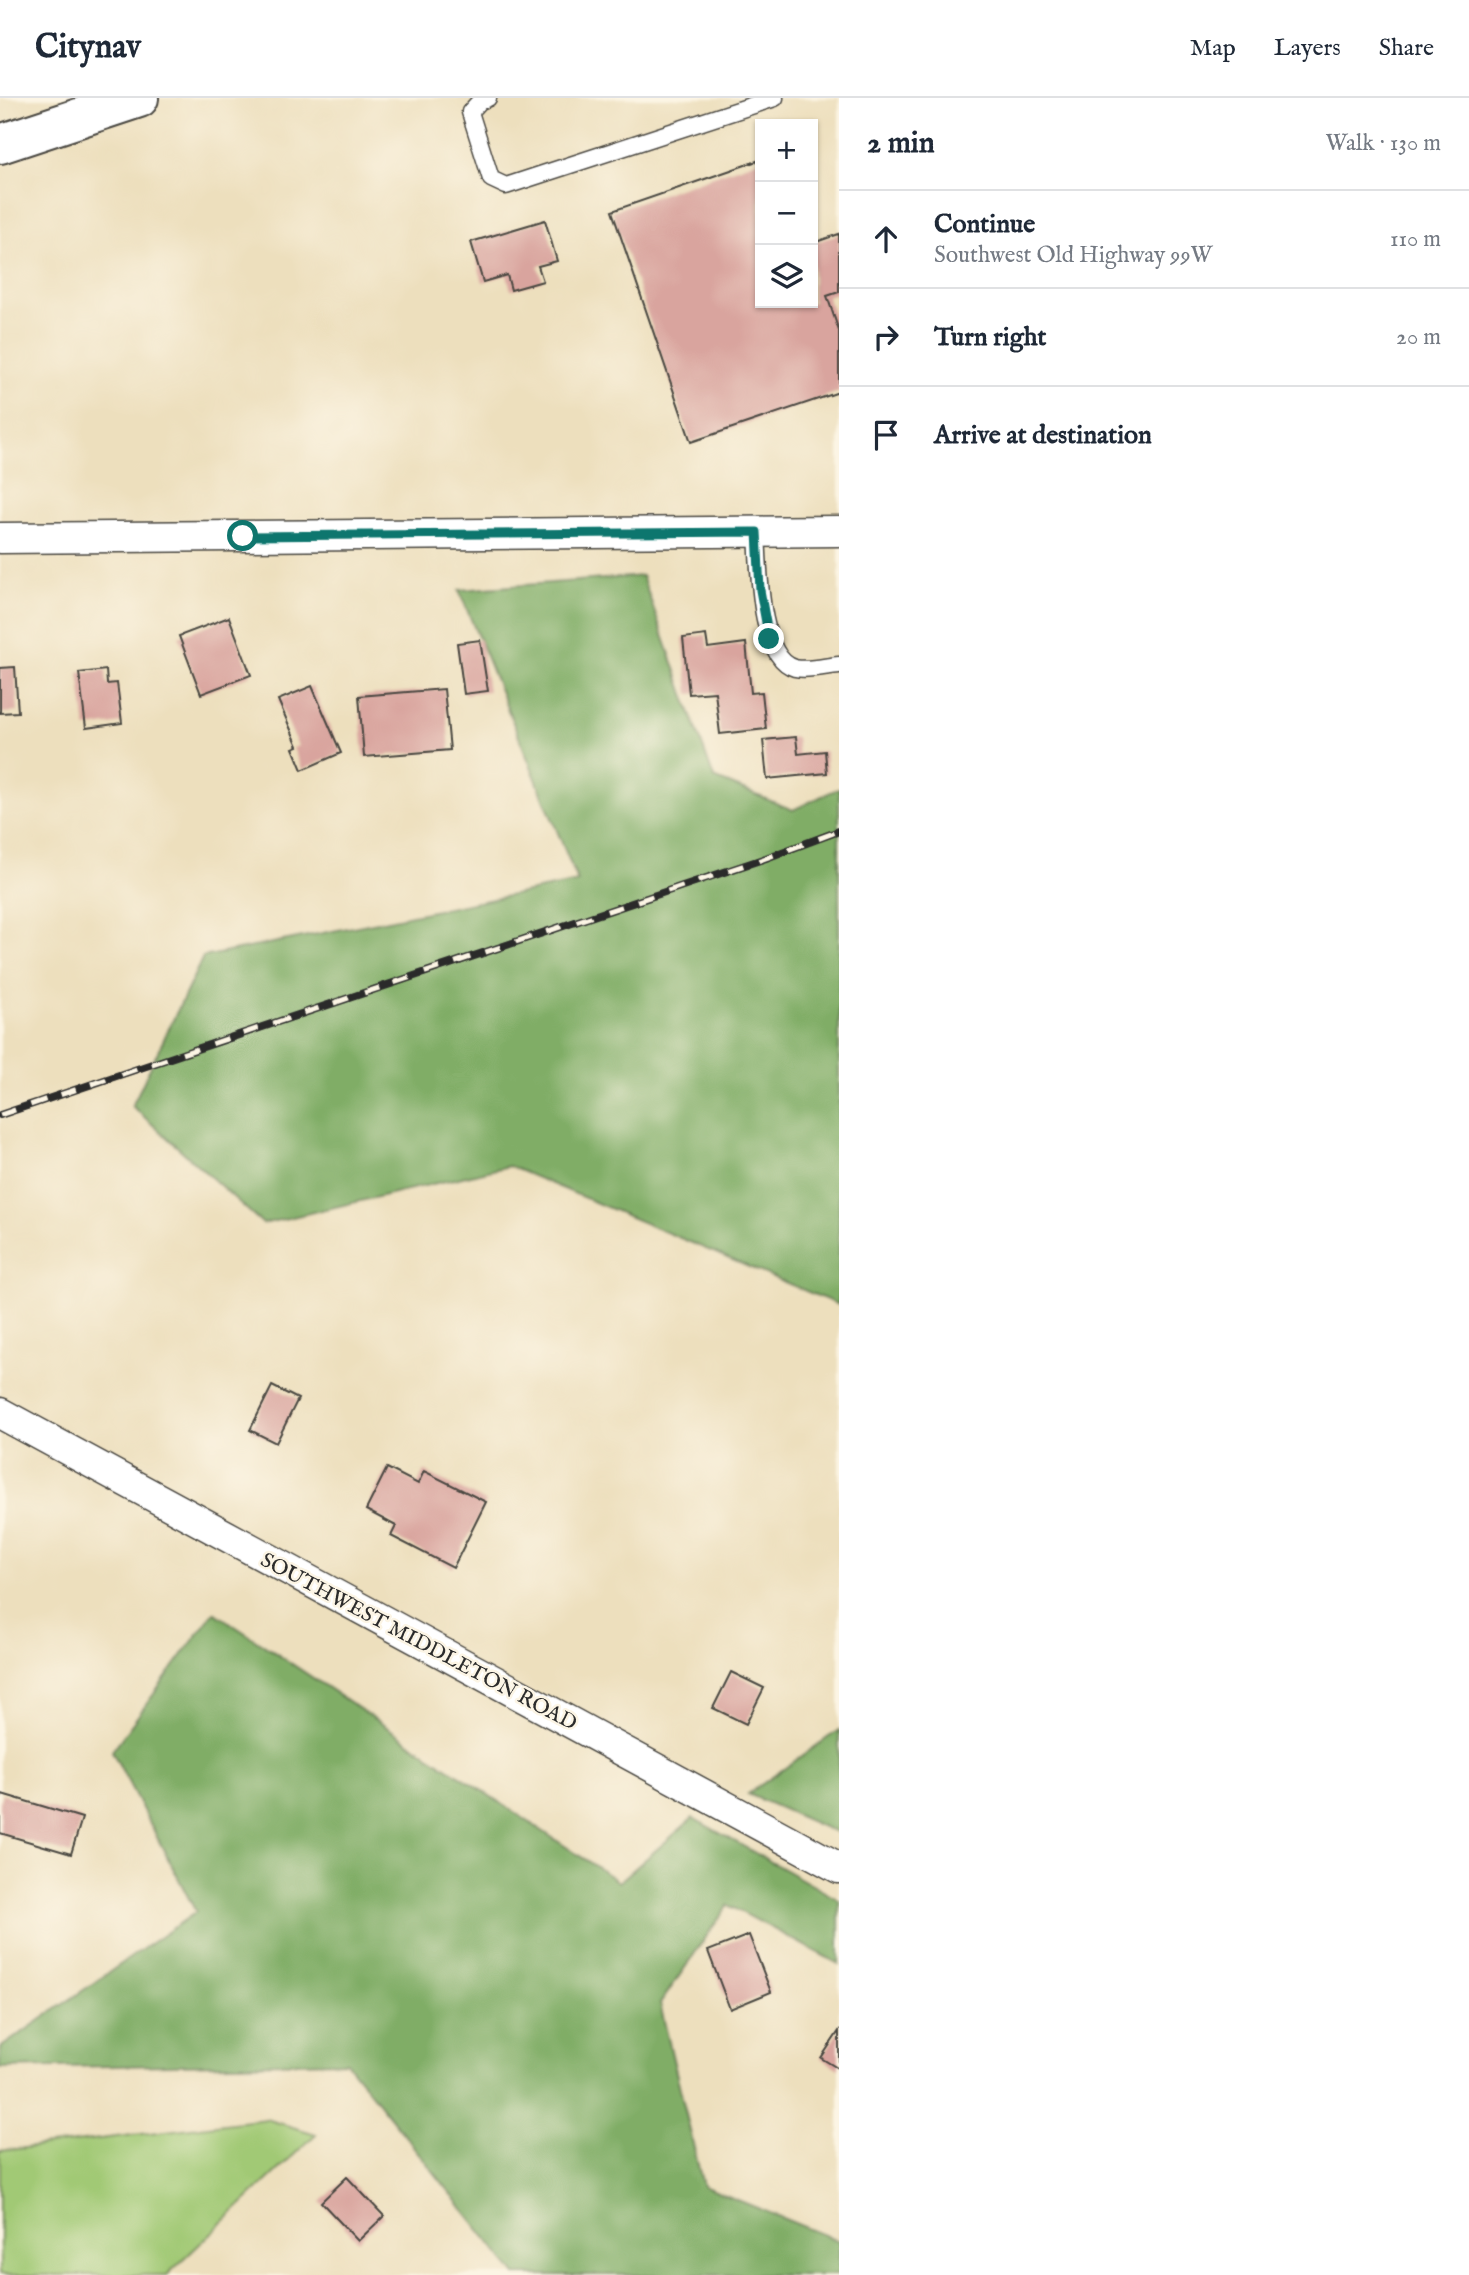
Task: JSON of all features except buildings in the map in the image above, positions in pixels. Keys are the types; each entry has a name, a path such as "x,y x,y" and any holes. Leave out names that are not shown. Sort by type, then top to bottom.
{"highway":[{"path":"0,144 139,98"}],"street":[{"path":"0,538 839,531"},
{"name":"SOUTHWEST MIDDLETON ROAD","path":"0,1413 839,1868"}],"lane":[{"path":"488,98 480,101 470,112 491,179 506,186 775,98"},
{"path":"757,532 760,590 769,639 780,658 795,668 839,665"}],"green space":[{"path":"642,576 714,778 793,810 839,788 839,1305 509,1166 263,1224 132,1106 203,957 578,882 459,590"},
{"path":"214,1612 619,1882 693,1818 839,1900 839,1964 728,1905 660,2004 703,2186 839,2241 839,2275 516,2275 346,2062 0,2068 0,2048 196,1912 112,1751"},
{"path":"839,1730 839,1834 748,1794"},
{"path":"266,2119 316,2134 167,2275 0,2275 0,2151"}],"railway":[{"path":"0,1115 766,858 839,831"}],"route":[{"path":"243,536 757,532 760,590 769,639"}]}
